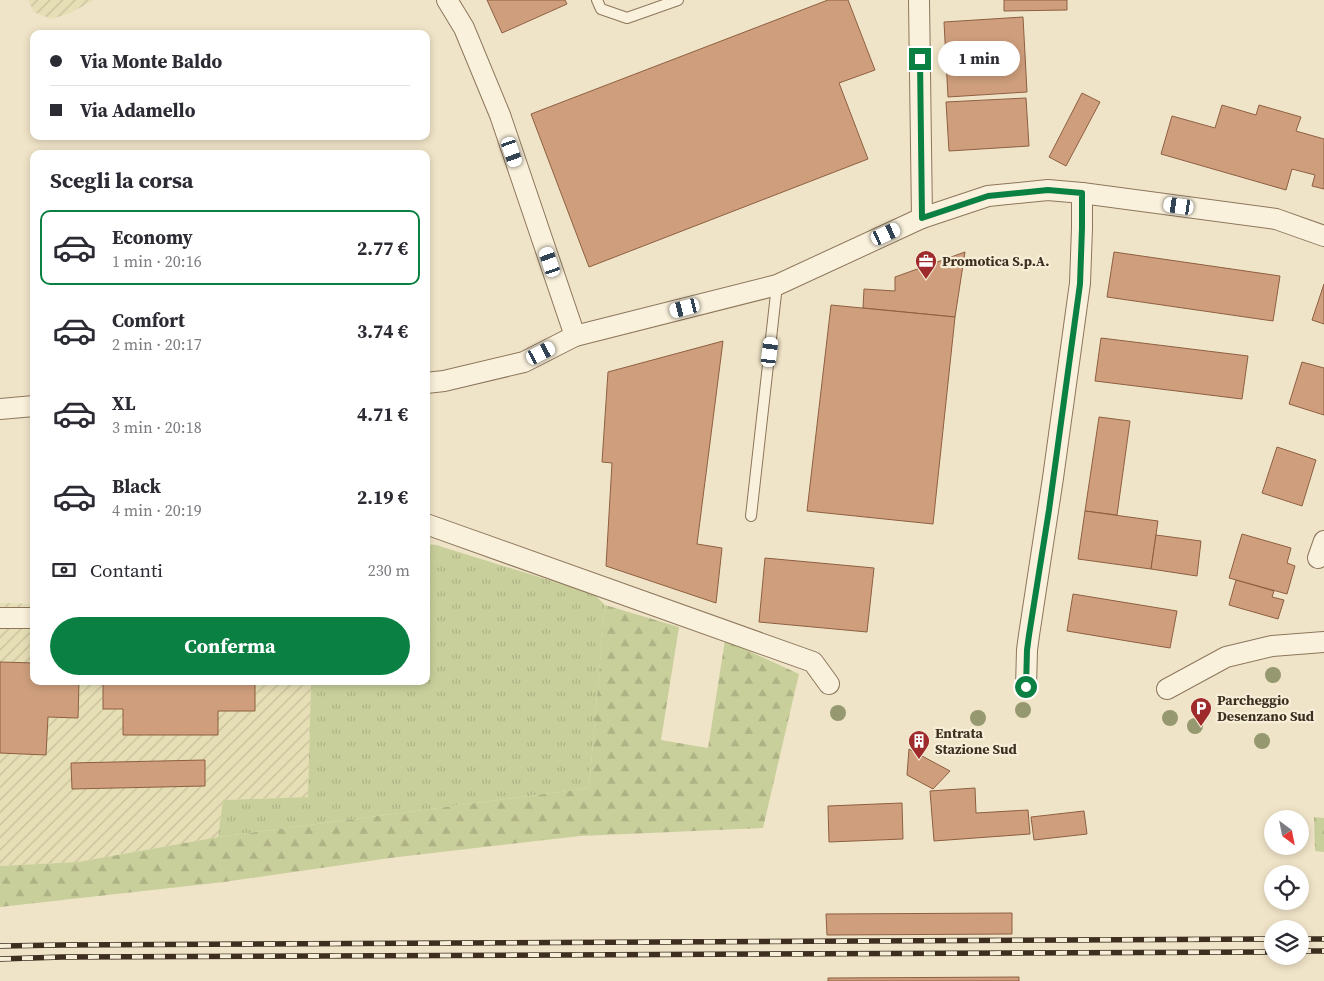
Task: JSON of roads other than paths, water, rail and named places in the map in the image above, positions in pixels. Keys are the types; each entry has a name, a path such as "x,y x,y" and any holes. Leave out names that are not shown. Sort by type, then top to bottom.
{"street":[{"path":"447,0 464,28 500,115 575,336"},
{"path":"919,0 922,218"},
{"path":"430,383 524,362 575,336 777,285 922,218 988,196 1048,190 1082,193 1276,219 1324,236"},
{"path":"1026,687 1029,635 1052,488 1080,284 1082,193"},
{"path":"0,409 30,406"},
{"path":"430,525 813,662 829,684"},
{"path":"0,618 30,618"},
{"path":"1167,689 1226,656 1272,646 1324,642"}],"lane":[{"path":"597,0 601,9 627,18 678,0"},
{"path":"751,516 777,285"}],"railway":[{"path":"0,946 1264,939"},
{"path":"1309,939 1324,939"},
{"path":"1309,951 1324,951"},
{"path":"0,959 62,957 1264,952"}],"place":[{"name":"Promotica S.p.A.","path":"926,280"},
{"name":"Parcheggio Desenzano Sud","path":"1201,727"},
{"name":"Entrata Stazione Sud","path":"919,760"}]}
